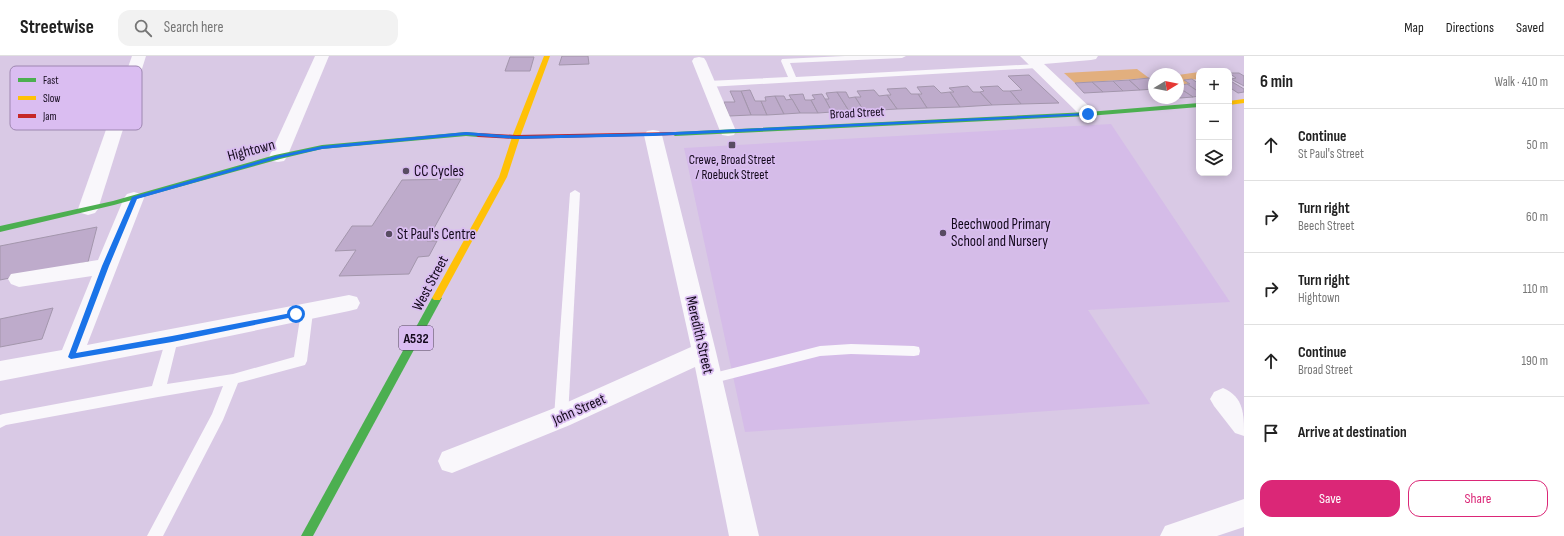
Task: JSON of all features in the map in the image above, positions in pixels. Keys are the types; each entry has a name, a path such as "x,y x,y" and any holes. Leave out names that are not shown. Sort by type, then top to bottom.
{"street":[{"path":"137,66 140,56"},
{"path":"278,157 322,56"},
{"name":"West Street","path":"308,536 503,177 516,137 547,56"},
{"path":"1032,61 1091,56"},
{"path":"698,61 728,131"},
{"path":"1032,61 1088,114"},
{"path":"1232,103 1244,101"},
{"name":"Broad Street","path":"516,137 653,135 1088,114 1196,105"},
{"path":"88,209 115,130"},
{"name":"Hightown","path":"0,229 134,198 278,157 322,147 466,134 516,137"},
{"name":"Meredith Street","path":"653,135 704,352 744,536"},
{"path":"71,357 134,198"},
{"path":"19,279 106,266"},
{"path":"0,371 172,339 350,303"},
{"name":"John Street","path":"452,461 561,417 704,352"},
{"path":"1222,399 1244,425"},
{"path":"1174,536 1244,513"}],"lane":[{"path":"794,79 785,61 902,56"},
{"path":"708,84 1032,61"},
{"path":"561,417 575,193"},
{"path":"0,422 3,420 158,390 234,379 300,362 307,312"},
{"path":"158,390 172,339"},
{"path":"710,379 820,351 914,351"},
{"path":"155,536 218,416 234,379"}],"shaded area":[{"path":"1137,69 1148,78 1075,83 1064,73"},
{"path":"1196,72 1196,79 1185,80 1190,84 1184,85 1184,74"},
{"name":"Beechwood Primary School and Nursery","path":"1111,124 1230,302 1088,310 1150,404 745,432 684,148"}],"building":[{"path":"562,56 588,56 589,64 559,65"},
{"path":"510,57 534,57 530,71 505,71"},
{"path":"1232,73 1239,73 1244,76 1244,86 1232,80 1236,78 1232,75"},
{"path":"1029,75 1059,103 1021,104 1010,91 1022,90 1008,76"},
{"path":"1148,78 1148,89 1140,90 1129,80"},
{"path":"1192,79 1196,82 1196,90 1187,84 1190,84 1184,80"},
{"path":"1129,80 1140,90 1123,91 1113,81"},
{"path":"1113,81 1123,91 1103,92 1092,82"},
{"path":"1092,82 1103,92 1084,93 1075,83"},
{"path":"1232,82 1244,89 1244,92 1238,93 1232,89"},
{"path":"1187,84 1196,90 1196,96 1193,97 1184,91 1184,85"},
{"path":"934,86 941,93 950,92 960,107 927,108 918,94 922,94 917,87"},
{"path":"968,86 973,92 980,92 992,105 960,107 950,92 954,92 949,88"},
{"path":"998,86 1003,91 1010,91 1021,104 992,105 980,92 984,91 980,87"},
{"path":"906,88 911,94 918,94 927,108 897,109 887,95 891,95 887,89"},
{"path":"750,90 755,101 761,101 767,115 751,115 741,91"},
{"path":"874,90 879,96 887,95 897,109 864,111 855,97 861,97 857,91"},
{"path":"730,91 741,91 751,115 729,116 724,102 735,102"},
{"path":"1184,91 1193,97 1184,98"},
{"path":"837,92 849,111 832,112 825,99 829,99 826,93"},
{"path":"837,92 846,92 849,98 855,97 864,111 849,111"},
{"path":"803,94 805,100 811,100 818,113 800,113 789,95"},
{"path":"822,94 832,112 818,113 811,100 815,99 812,95"},
{"path":"775,96 784,114 767,115 761,101 766,101 765,97"},
{"path":"775,96 784,96 786,100 792,99 800,113 784,114"},
{"name":"St Paul's Centre","path":"461,179 427,241 437,241 429,256 418,257 409,274 339,276 356,250 335,251 352,226 372,226 402,180"},
{"path":"97,227 88,262 0,280 0,246"},
{"path":"53,308 42,339 0,347 0,319"}],"traffic: fast":[{"path":"675,134 1088,114 1196,105"},
{"path":"0,229 114,203 278,157 322,147 466,134 478,135"},
{"path":"307,536 437,298"}],"traffic: slow":[{"path":"437,298 503,177 516,137 547,56"},
{"path":"1232,103 1244,101"}],"traffic: jam":[{"path":"478,135 516,137 675,134"}],"place":[{"name":"Crewe, Broad Street / Roebuck Street","path":"732,145"},
{"name":"CC Cycles","path":"406,171"},
{"name":"Beechwood Primary School and Nursery","path":"943,233"},
{"name":"St Paul's Centre","path":"389,234"}],"route":[{"path":"296,314 172,339 71,357 134,198 278,157 322,147 466,134 516,137 653,135 1088,114"}]}
